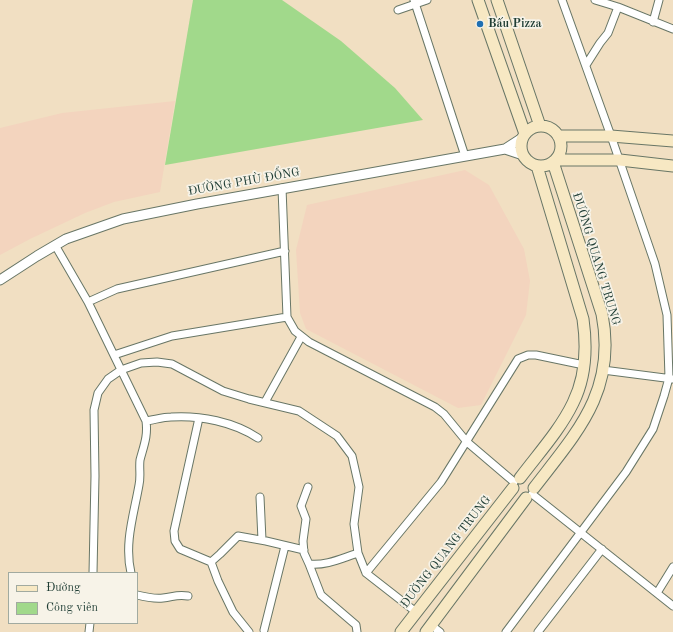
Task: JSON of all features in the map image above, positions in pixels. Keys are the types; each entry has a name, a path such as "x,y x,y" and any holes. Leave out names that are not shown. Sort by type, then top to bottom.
{"main road":[{"path":"478,0 524,136"},
{"path":"497,0 540,126"},
{"path":"540,126 550,129 558,136 561,148 554,161 546,166 537,166 529,162 523,155 521,147 524,136 529,130 540,126"},
{"path":"558,136 611,136 673,141"},
{"path":"554,161 620,160 673,166"},
{"name":"ĐƯỜNG QUANG TRUNG","path":"428,628 577,432 590,412 597,393 603,370 606,349 606,332 602,314 554,161"},
{"name":"ĐƯỜNG QUANG TRUNG","path":"401,632 562,422 580,388 584,365 586,335 584,319 537,166"},
{"path":"523,477 530,480 533,485 531,494 523,499 517,496 513,491 516,483 523,477"}],"street":[{"path":"398,10 415,2 427,0"},
{"path":"506,632 626,472 653,429 671,378 667,314 655,264 620,160 562,0"},
{"path":"595,0 618,7 673,29"},
{"path":"653,22 659,0"},
{"path":"415,2 465,156"},
{"path":"586,65 608,33 618,7"},
{"name":"ĐƯỜNG PHÙ ĐỔNG","path":"0,280 55,245 71,237 123,219 282,188 505,148 524,136"},
{"path":"505,148 523,155"},
{"path":"282,188 288,317 295,332 309,342 435,407 444,414 467,442 516,483"},
{"path":"55,245 88,302 146,421 148,432 140,461 140,483 128,544 131,572"},
{"path":"88,302 117,289 285,251"},
{"path":"114,355 172,336 288,317"},
{"path":"265,402 301,336"},
{"path":"366,573 441,482 518,359 528,355 584,365"},
{"path":"93,572 95,476 94,410 98,393 108,379 121,370 141,363 157,362 172,364 223,391 299,411 337,436 352,456 359,487 354,524 358,553 366,573 416,612"},
{"path":"603,370 671,378"},
{"path":"146,421 171,417 199,418 222,423 248,432 258,438"},
{"path":"199,418 174,531 175,540 180,549 211,562 218,581 234,612 249,632"},
{"path":"308,488 301,506 306,519 303,540 304,550 321,595 356,625 357,632"},
{"path":"531,494 673,606"},
{"path":"260,497 262,540"},
{"path":"211,562 238,536 304,550"},
{"path":"264,630 285,546"},
{"path":"538,632 602,550"},
{"path":"309,564 327,564 358,553"},
{"path":"657,593 673,567"},
{"path":"138,595 162,598 178,594 188,596"},
{"path":"428,628 440,632"}],"shaded area":[{"path":"175,101 160,192 114,202 85,213 0,255 0,128 62,113"},
{"path":"465,170 489,185 524,249 530,281 526,315 481,405 458,408 306,329 300,313 296,250 307,205"}],"green space":[{"path":"193,0 282,0 341,41 395,88 423,120 165,165"}],"place":[{"name":"Bấu Pizza","path":"480,24"}]}
